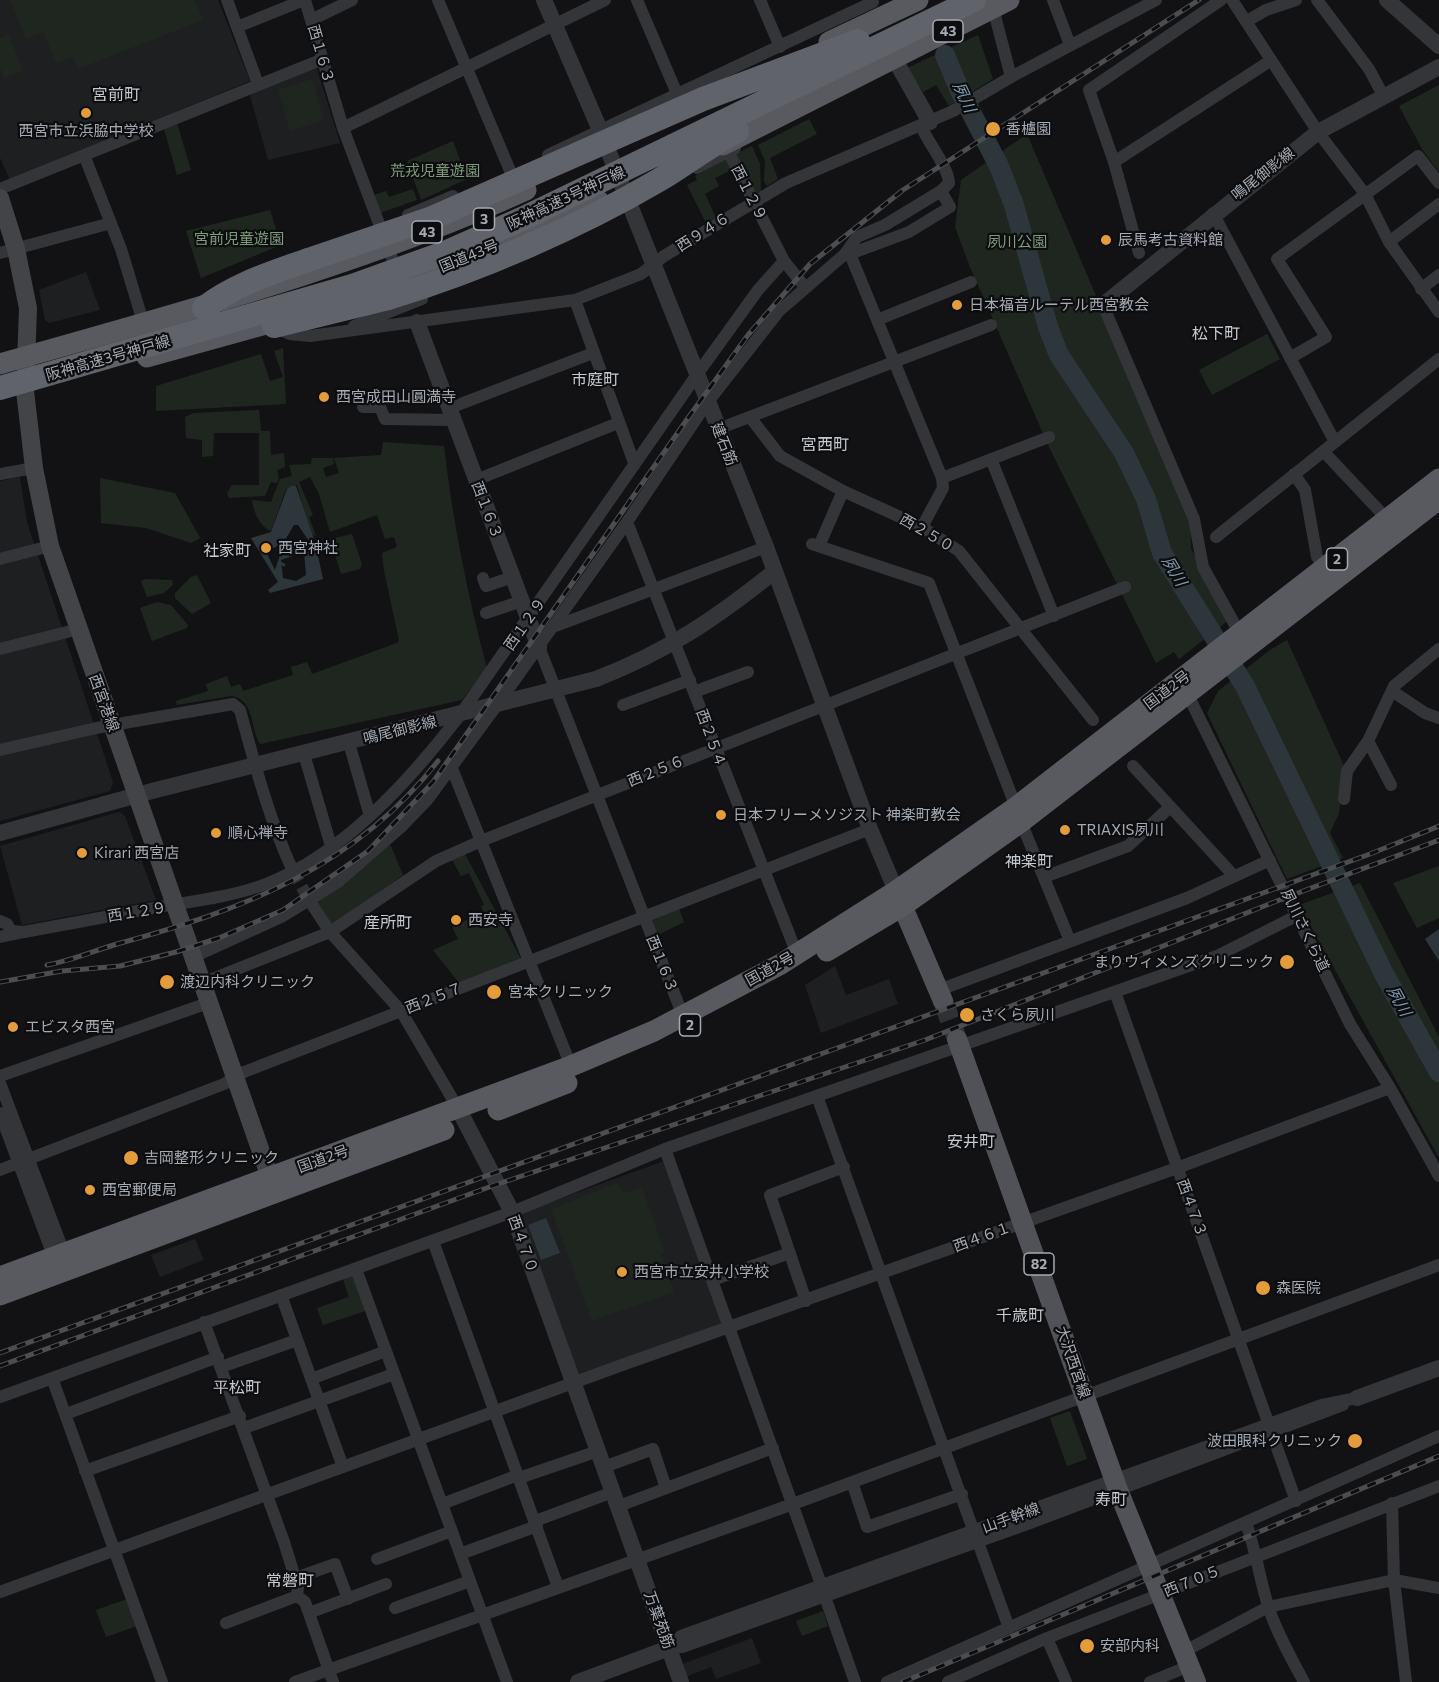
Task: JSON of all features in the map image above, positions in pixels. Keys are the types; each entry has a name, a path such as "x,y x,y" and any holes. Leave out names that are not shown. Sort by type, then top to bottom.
{"highway":[{"name":"43","path":"0,364 204,308 457,221 706,106 918,0"},
{"name":"阪神高速3号神戸線","path":"0,388 352,286 447,252 525,218 864,46 942,0"},
{"name":"阪神高速3号神戸線","path":"0,373 336,276 442,237 519,204 864,46 995,12"},
{"name":"国道43号","path":"0,398 218,338 400,295 626,199 995,12"},
{"path":"204,308 223,293 243,284 432,218 693,104 864,46"},
{"path":"274,326 334,326 400,295 448,279 506,255 659,180 724,138 831,80 864,46"},
{"name":"国道2号","path":"1239,641 1439,495"},
{"name":"国道2号","path":"462,1116 537,1096 656,1043 800,967 1018,814 1184,687 1325,568 1388,520 1439,495"},
{"name":"国道2号","path":"0,1295 62,1263 462,1116 683,1016 900,898"},
{"name":"国道2号","path":"0,1277 62,1263"}],"main road":[{"name":"西宮港線","path":"0,198 8,251 28,308 26,391 34,468 50,546 272,1186"},
{"path":"900,898 941,996"},
{"name":"大沢西宮線","path":"958,1043 1024,1222 1116,1485 1189,1666"}],"street":[{"path":"227,0 258,84"},
{"path":"237,27 304,0"},
{"name":"西１６３","path":"304,0 343,128 387,246 400,295 417,322 528,619 683,1016"},
{"path":"311,20 352,0"},
{"path":"438,0 511,172"},
{"name":"建石筋","path":"544,0 600,130 766,547 870,829 900,898"},
{"path":"343,128 605,0"},
{"path":"637,0 678,96"},
{"path":"760,0 780,47"},
{"path":"1053,0 1070,45"},
{"name":"西９４６","path":"334,326 417,322 575,300 641,274 753,201 875,143 953,111 1011,76 1156,0"},
{"path":"1139,253 1114,162 1089,90 1221,0"},
{"path":"1232,0 1318,132 1365,194 1389,242 1439,312"},
{"path":"1247,21 1266,10 1296,0"},
{"path":"1317,0 1369,69 1384,97"},
{"path":"1387,0 1439,46"},
{"path":"179,315 232,282 306,250 378,226 511,172 654,103 678,96 873,3"},
{"path":"995,12 1011,76"},
{"path":"0,189 323,59"},
{"path":"1114,162 1270,61"},
{"path":"726,147 899,66 926,124 949,178 949,183 941,191 885,225 857,237 848,254"},
{"name":"鳴尾御影線","path":"1103,305 1214,213 1318,132 1439,68"},
{"name":"西１２９","path":"0,937 175,906 256,887 293,871 330,846 370,816 423,764 528,619 696,376 758,290 784,261 706,106"},
{"path":"84,155 111,223 144,325"},
{"path":"1290,358 1326,337 1277,260 1418,156 1439,183"},
{"path":"194,957 280,917 338,882 378,849 428,799 539,647 707,403 779,311 805,287 848,254 909,232 950,207 941,191"},
{"path":"1389,242 1439,204"},
{"path":"1214,213 1335,442"},
{"path":"8,251 111,223"},
{"path":"848,254 942,478 943,488 922,527"},
{"path":"784,261 805,287"},
{"path":"1421,289 1439,275"},
{"path":"877,320 971,282"},
{"path":"575,300 634,463"},
{"path":"1103,305 1194,519 1203,567 1239,641"},
{"path":"718,429 892,360 991,324"},
{"path":"218,338 274,326"},
{"path":"363,407 380,407 385,418 452,414 593,353"},
{"path":"1216,537 1439,359"},
{"name":"西２５０","path":"750,417 780,456 843,491 922,527 959,551 1023,628 1093,720"},
{"path":"476,480 618,423"},
{"path":"942,478 1049,437"},
{"path":"1324,452 1388,520"},
{"path":"992,459 1054,616"},
{"path":"0,474 34,468"},
{"path":"1294,474 1305,490 1317,556 1325,568"},
{"path":"843,491 815,545 929,583 1018,814 1070,940"},
{"name":"西２５４","path":"627,522 797,954"},
{"path":"0,559 50,546"},
{"path":"553,627 766,547"},
{"name":"鳴尾御影線","path":"0,833 137,795 557,691 637,663 720,615 775,571"},
{"path":"483,578 486,586 513,577"},
{"name":"西２５６","path":"202,983 330,932 436,861 481,841 714,747 957,655 1125,587"},
{"path":"486,613 522,601"},
{"path":"0,649 79,629"},
{"path":"1344,799 1347,771 1368,741 1392,692 1439,649"},
{"path":"623,705 748,672"},
{"name":"夙川さくら道","path":"1184,687 1350,1024 1390,1088 1439,1176"},
{"path":"1392,692 1425,713 1439,718"},
{"path":"0,750 112,725 233,704 240,710 277,835 293,871"},
{"path":"1368,741 1391,785"},
{"path":"349,742 370,816"},
{"path":"304,754 330,846"},
{"path":"451,766 571,1066"},
{"path":"1133,766 1234,876"},
{"path":"1044,877 1128,846 1170,807"},
{"name":"西２５７","path":"0,1170 213,1088 401,1011 762,869 870,829"},
{"path":"941,996 1070,940 1187,898 1270,860"},
{"path":"309,900 330,932 401,1011 462,1116"},
{"path":"0,1396 512,1212 666,1149 958,1043 1217,956 1298,915"},
{"path":"0,921 6,924 11,931 24,932"},
{"name":"西４７３","path":"1114,992 1296,1501"},
{"path":"0,1076 208,1003"},
{"path":"0,1083 24,1161 62,1263"},
{"name":"西４６１","path":"0,1592 729,1327 1177,1168 1390,1088"},
{"path":"817,1096 1009,1628"},
{"path":"0,1113 24,1161"},
{"name":"西４７０","path":"462,1116 512,1212 601,1459"},
{"path":"666,1149 855,1682"},
{"path":"806,1301 770,1195 844,1167"},
{"path":"433,1241 558,1587"},
{"path":"712,1280 790,1253"},
{"path":"295,1682 793,1504 1240,1341 1439,1265"},
{"path":"356,1269 507,1682"},
{"path":"281,1294 344,1467"},
{"path":"204,1322 242,1422 296,1578 297,1596 305,1602 333,1682"},
{"path":"66,1414 220,1362 297,1340"},
{"path":"311,1379 386,1351"},
{"name":"山手幹線","path":"578,1682 669,1648 681,1636 824,1592 1270,1429 1322,1405 1357,1398 1439,1368"},
{"path":"85,1471 242,1422 319,1401 394,1374"},
{"path":"52,1378 162,1682"},
{"path":"887,1682 1439,1436"},
{"path":"460,1554 536,1524 616,1499 666,1488 773,1448"},
{"path":"442,1504 519,1477 653,1449 666,1488"},
{"name":"万葉苑筋","path":"601,1459 681,1682"},
{"path":"852,1482 867,1527 962,1494"},
{"name":"西７０５","path":"948,1682 1043,1640 1257,1554 1439,1486"},
{"path":"1392,1503 1394,1580 1406,1682"},
{"path":"1246,1523 1257,1554 1268,1607 1281,1639 1304,1682"},
{"path":"377,1559 452,1531"},
{"path":"296,1578 334,1564 348,1599"},
{"path":"1150,1682 1189,1666 1268,1607 1394,1580 1439,1588"},
{"path":"395,1608 470,1581"},
{"path":"309,1613 386,1584"},
{"path":"226,1623 297,1596"},
{"path":"1029,1620 1066,1682"}],"shaded area":[{"name":"西宮市立浜脇中学校","path":"0,0 218,0 250,81 10,180 0,158"},
{"path":"316,66 340,143 268,160 249,92"},
{"path":"86,272 100,310 49,323 45,320 39,290"},
{"path":"20,477 27,522 113,782 110,791 0,821 0,481"},
{"path":"296,486 315,542 323,579 270,593 268,590 278,582 251,538 271,532 287,489","holes":["294,525 298,525 309,541 306,548 285,540","284,543 275,570 268,556 269,550","304,552 306,575 296,581 283,578 281,560"]},
{"path":"119,812 125,816 156,900 22,925 0,846"},
{"path":"1439,929 1439,961 1425,939"},
{"path":"835,966 846,995 889,979 898,1004 821,1033 805,985"},
{"name":"西宮市立安井小学校","path":"664,1161 724,1325 578,1376 520,1219 523,1212"},
{"path":"546,1218 560,1253 541,1260 528,1225"},
{"path":"195,1239 204,1260 160,1277 151,1255"},
{"path":"752,1638 761,1663 716,1679 711,1667 685,1677 680,1665"}],"green space":[{"path":"10,0 195,0 203,20 78,69 73,57 56,63 43,32 26,39"},
{"path":"9,35 23,71 4,78 0,68 0,38"},
{"path":"978,35 993,79 949,106 936,85 923,92 907,68"},
{"path":"312,79 324,120 290,131 278,90"},
{"path":"1439,85 1439,172 1422,149 1399,106"},
{"path":"809,119 817,134 770,158 778,179 767,186 764,181 765,161 758,145"},
{"path":"177,123 191,170 177,175 164,129"},
{"name":"夙川公園","path":"1027,134 1190,516 1191,549 1230,619 1179,659 1174,652 1156,663 1049,447 970,267 955,227 961,180"},
{"name":"荒戎児童遊園","path":"453,141 467,179 421,200 407,161"},
{"path":"752,146 760,164 761,191 755,194 735,154"},
{"path":"726,159 732,170 715,178 719,186 705,194 716,218 706,223 687,185 697,180 695,176"},
{"path":"413,189 417,200 380,213 374,195 386,191 389,197"},
{"name":"宮前児童遊園","path":"270,210 281,245 201,278 186,231"},
{"path":"1267,334 1280,359 1212,395 1199,370"},
{"path":"283,348 286,404 156,411 156,386 261,354 270,381 283,377 274,351"},
{"path":"259,410 261,431 270,431 271,455 284,453 285,467 277,470 279,478 277,483 271,482 265,496 229,498 227,493 232,485 259,485 259,433 214,433 213,456 202,457 202,440 186,438 185,417 194,413"},
{"path":"383,442 444,446 461,558 487,668 462,700 260,744 248,709 239,698 231,696 177,705 176,701 208,691 206,684 227,676 231,687 240,684 243,691 293,675 291,667 307,662 312,674 397,643 399,640 382,553 397,547 394,537 385,539 377,515 330,532 319,494 310,477 299,482 313,515 309,517 316,536 311,534 297,485 286,489 271,531 258,518 252,500 271,502 280,479 292,476 289,465 311,464 312,458 333,458 334,464 323,468 326,477 339,473 334,458 381,455"},
{"path":"100,478 175,493 200,538 191,543 146,528 101,523"},
{"path":"352,534 362,565 360,569 341,574 330,539"},
{"path":"197,575 211,603 192,614 175,598 175,593 191,577"},
{"path":"146,579 172,580 173,585 164,593 147,597 141,581"},
{"path":"157,602 171,605 188,625 187,628 152,641 140,608"},
{"path":"1287,640 1344,766 1339,813 1330,833 1343,858 1287,879 1207,713 1218,691 1270,650"},
{"path":"390,844 403,875 335,925 330,925 315,902"},
{"path":"464,852 521,959 459,983 433,950 458,939 452,927 483,912 481,906 484,905 469,873 461,876 451,858"},
{"path":"1439,866 1439,918 1417,928 1393,883"},
{"path":"1360,883 1439,1037 1439,1158 1299,905"},
{"path":"678,906 684,922 656,936 651,921 653,917"},
{"path":"618,1183 623,1193 642,1187 665,1253 661,1254 674,1292 592,1321 551,1209"},
{"path":"354,1275 368,1310 323,1325 317,1308 349,1297 343,1279"},
{"path":"1070,1411 1087,1459 1067,1466 1050,1418"},
{"path":"127,1599 137,1626 106,1637 96,1610"},
{"path":"823,1611 828,1626 802,1636 796,1621"}],"waterway":[{"name":"夙川","path":"945,55 960,91 999,166 1014,205 1048,327 1059,355 1124,453 1146,499 1162,553 1245,686 1384,974 1439,1072"},
{"path":"279,562 284,565"}],"tunnel":[{"path":"293,871 309,900"},
{"path":"943,1001 957,1039"}],"railway":[{"path":"0,982 62,971 120,966 219,938 283,910 368,851 433,782 748,335 810,264 903,190 1199,0"},
{"path":"47,965 208,916 293,880 333,857 370,830 405,798 438,761"},
{"path":"0,1353 1370,854 1439,826"},
{"path":"0,1366 492,1186 925,1040 1282,899 1439,840"},
{"path":"903,1682 1439,1456"}],"place":[{"name":"西宮市立浜脇中学校","path":"86,113"},
{"name":"香櫨園","path":"993,129"},
{"name":"辰馬考古資料館","path":"1106,240"},
{"name":"日本福音ルーテル西宮教会","path":"957,305"},
{"name":"西宮成田山圓満寺","path":"324,397"},
{"name":"西宮神社","path":"266,548"},
{"name":"日本フリーメソジスト 神楽町教会","path":"721,815"},
{"name":"TRIAXIS夙川","path":"1065,830"},
{"name":"順心禅寺","path":"216,833"},
{"name":"Kirari 西宮店","path":"82,853"},
{"name":"西安寺","path":"456,920"},
{"name":"まりウィメンズクリニック","path":"1287,962"},
{"name":"渡辺内科クリニック","path":"167,982"},
{"name":"宮本クリニック","path":"494,992"},
{"name":"さくら夙川","path":"967,1015"},
{"name":"エビスタ西宮","path":"13,1027"},
{"name":"吉岡整形クリニック","path":"131,1158"},
{"name":"西宮郵便局","path":"90,1190"},
{"name":"西宮市立安井小学校","path":"622,1272"},
{"name":"森医院","path":"1263,1288"},
{"name":"波田眼科クリニック","path":"1355,1441"},
{"name":"安部内科","path":"1087,1646"}],"district":[{"name":"宮前町","path":"116,95"},
{"name":"松下町","path":"1216,334"},
{"name":"市庭町","path":"595,380"},
{"name":"宮西町","path":"825,445"},
{"name":"社家町","path":"227,551"},
{"name":"神楽町","path":"1029,862"},
{"name":"産所町","path":"388,923"},
{"name":"安井町","path":"971,1142"},
{"name":"千歳町","path":"1020,1316"},
{"name":"平松町","path":"237,1388"},
{"name":"寿町","path":"1111,1500"},
{"name":"常磐町","path":"290,1581"}]}
